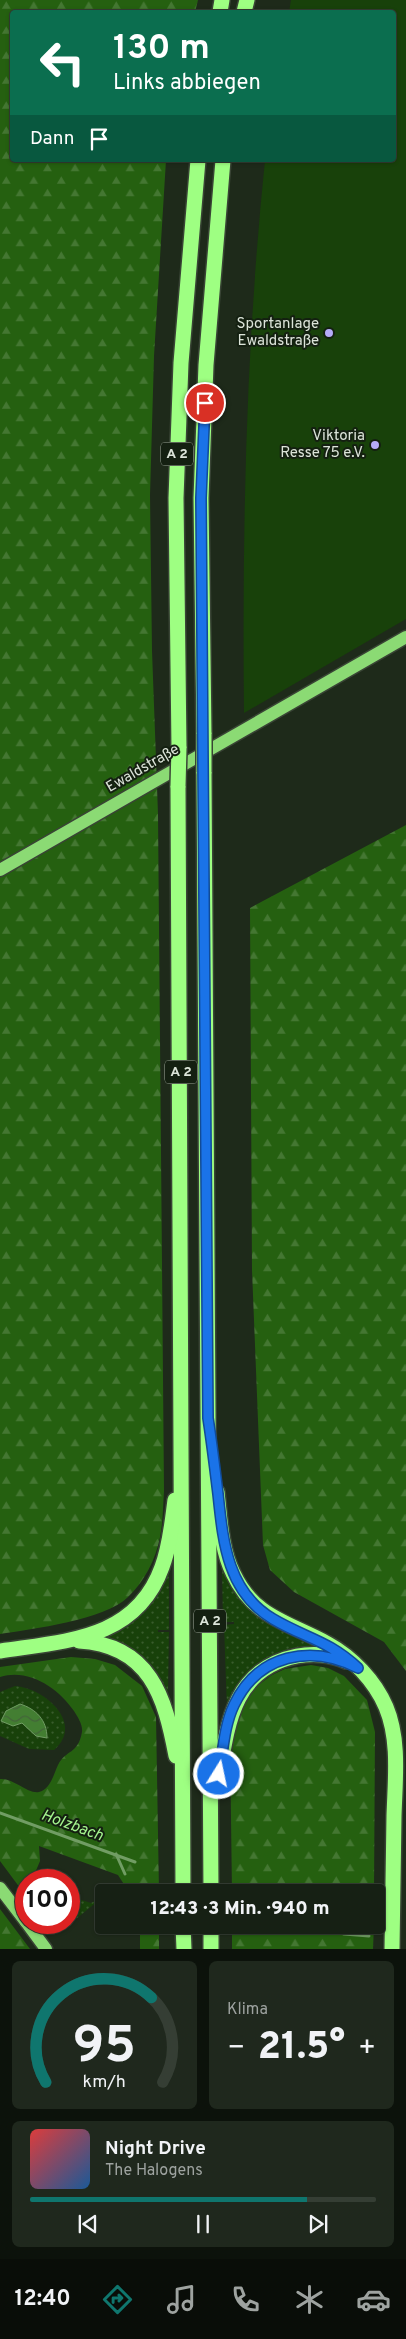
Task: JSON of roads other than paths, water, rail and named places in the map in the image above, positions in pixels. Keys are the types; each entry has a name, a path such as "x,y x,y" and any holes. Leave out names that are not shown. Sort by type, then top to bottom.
{"highway":[{"name":"A 2","path":"183,1884 183,1454 176,488 181,353 198,162"},
{"name":"A 2","path":"211,1884 202,479 208,336 223,162"},
{"path":"208,1418 226,1556 240,1586 250,1600 272,1618 329,1644 358,1668 370,1679 383,1700 391,1722 394,1738 392,1949"},
{"path":"0,1651 67,1641 102,1632 118,1623 145,1599 155,1584 167,1550 183,1454"},
{"path":"67,1641 102,1644 119,1650 146,1672 157,1686 169,1718 183,1794"},
{"path":"211,1824 228,1724 233,1706 255,1676 287,1658 306,1655 333,1657 358,1668"},
{"path":"184,1934 184,1949"},
{"path":"211,1934 211,1949"}],"main road":[{"name":"Ewaldstraße","path":"0,870 406,637"},
{"path":"0,1888 15,1908"},
{"path":"35,1934 46,1949"}],"water":[{"path":"20,1704 40,1716 45,1726 47,1738 36,1736 22,1723 13,1726 1,1721 6,1711"}],"waterway":[{"name":"Holzbach","path":"0,1813 135,1862"},
{"path":"116,1854 125,1874"},
{"name":"Holzbach","path":"344,1934 369,1936"}],"place":[{"name":"Sportanlage Ewaldstraße","path":"329,333"},
{"name":"Viktoria Resse 75 e.V.","path":"375,445"}]}
